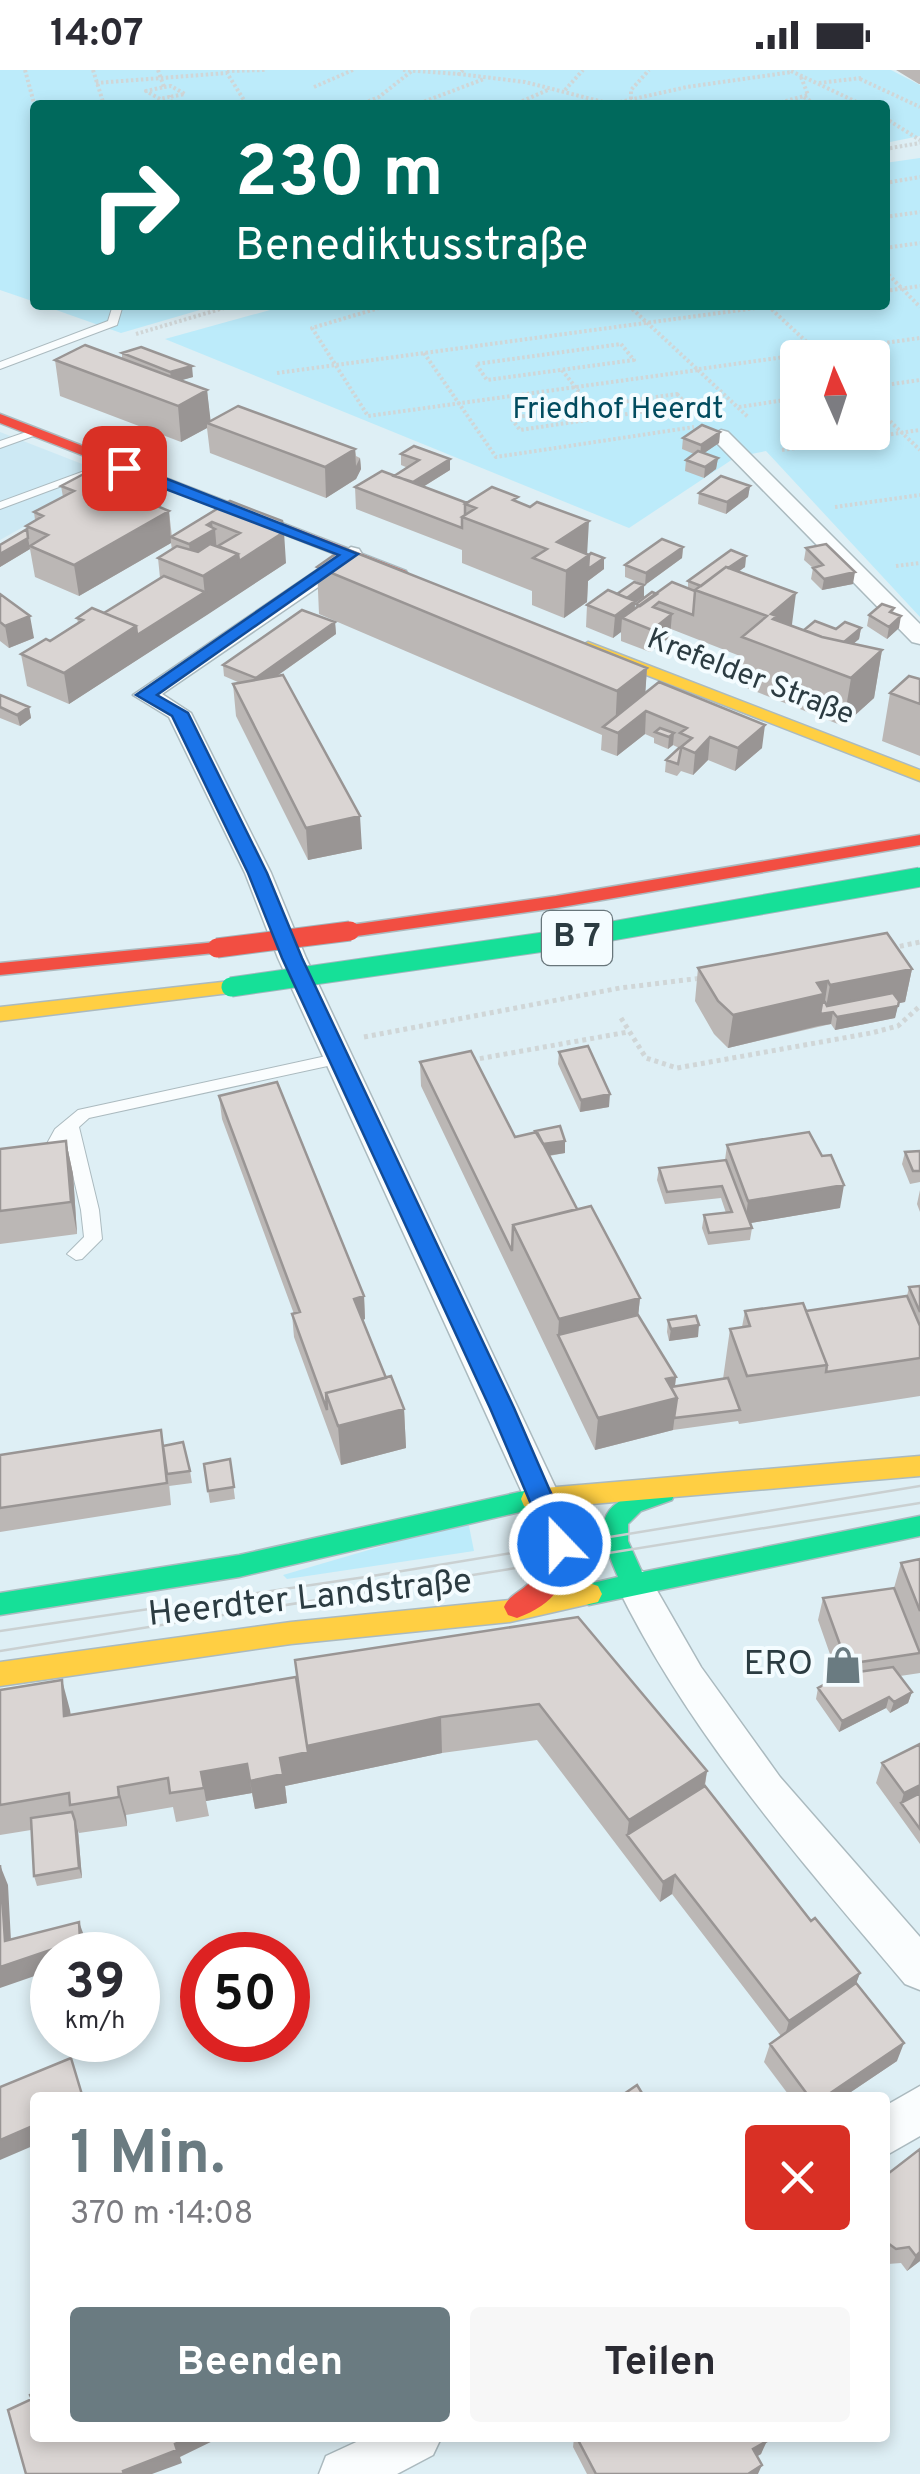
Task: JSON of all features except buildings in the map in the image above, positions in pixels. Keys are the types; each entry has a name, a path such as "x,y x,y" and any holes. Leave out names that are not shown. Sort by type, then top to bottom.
{"main road":[{"path":"0,418 424,583"},
{"name":"Krefelder Straße","path":"571,640 920,776"},
{"name":"B 7","path":"0,970 216,948 556,902 920,840"},
{"name":"B 7","path":"0,1014 232,987 572,938 920,878"},
{"name":"Heerdter Landstraße","path":"0,1604 239,1566 542,1497 920,1466"},
{"path":"634,1584 613,1534 616,1518 625,1507 678,1485"},
{"path":"510,1611 556,1579 562,1560 542,1497"},
{"name":"Heerdter Landstraße","path":"0,1674 291,1633 510,1611 920,1526"}],"street":[{"path":"720,427 920,637"},
{"path":"350,554 145,695 179,713 302,956 336,1051 542,1497"},
{"path":"634,1584 687,1679 766,1790 920,1968"},
{"path":"890,2130 920,2108"},
{"path":"344,2474 408,2442"}],"lane":[{"path":"0,366 113,322 117,310"},
{"path":"0,446 35,432"},
{"path":"0,506 113,463"},
{"path":"369,946 656,902"},
{"path":"0,1172 43,1165 61,1133 84,1114 336,1051"},
{"path":"70,1126 93,1239 76,1254"}],"path":[{"path":"25,70 33,100"},
{"path":"94,70 102,100"},
{"path":"158,70 164,87"},
{"path":"96,83 265,70"},
{"path":"314,87 353,70"},
{"path":"403,70 461,72 506,79 596,100"},
{"path":"373,100 413,70"},
{"path":"506,79 515,70"},
{"path":"565,90 583,70"},
{"path":"631,99 631,90 649,70"},
{"path":"227,71 244,100"},
{"path":"628,100 790,71 852,100"},
{"path":"792,100 808,95 801,76"},
{"path":"428,100 488,77"},
{"path":"818,83 861,78 920,106"},
{"path":"170,86 184,94 160,99 146,91 164,87 170,86"},
{"path":"524,100 551,88"},
{"path":"804,97 809,100"},
{"path":"890,121 920,141"},
{"path":"890,149 920,141"},
{"path":"890,182 920,177"},
{"path":"890,216 920,212"},
{"path":"890,247 920,244"},
{"path":"890,276 920,306"},
{"path":"890,289 920,286"},
{"path":"372,310 312,328 368,416 780,360"},
{"path":"634,310 698,370"},
{"path":"276,373 738,310"},
{"path":"772,310 805,340"},
{"path":"890,343 920,338"},
{"path":"621,344 634,360 562,370 487,380 476,364 621,344"},
{"path":"424,353 496,457 720,427 750,419"},
{"path":"562,370 590,406"},
{"path":"890,384 920,380"},
{"path":"676,394 686,406 520,430 511,418 590,406 676,394"},
{"path":"738,407 780,401"},
{"path":"890,421 920,450"},
{"path":"890,434 920,430"},
{"path":"836,507 920,495"},
{"path":"896,566 920,562"},
{"path":"880,950 920,942"},
{"path":"336,1051 620,988 709,977"},
{"path":"622,1018 646,1058 677,1068 871,1033 898,1026 920,1006"},
{"path":"464,1062 628,1032"}],"shaded area":[{"path":"0,432 113,476 0,540"}],"green space":[{"path":"0,70 891,70 920,85 920,136 890,142 890,100 30,100 30,300 0,290"},
{"name":"Friedhof Heerdt","path":"920,158 920,617 766,451 736,457 629,528 165,339 270,310 890,310 890,162"},
{"path":"56,310 200,310 121,333"},
{"path":"468,1521 474,1551 287,1579 283,1575"}],"tram line":[{"path":"0,1631 372,1576 920,1486"},
{"path":"0,1651 920,1503"}],"traffic: fast":[{"path":"231,987 572,938 920,877"},
{"path":"634,1584 615,1541 616,1520 632,1504 663,1493"},
{"path":"0,1604 239,1566 533,1499"},
{"path":"589,1594 920,1526"}],"traffic: slow":[{"path":"588,647 920,776"},
{"path":"0,1014 231,987"},
{"path":"533,1499 920,1466"},
{"path":"0,1674 291,1633 510,1611 589,1594"}],"traffic: jam":[{"path":"0,418 400,574"},
{"path":"350,931 556,902 920,840"},
{"path":"217,948 350,931"},
{"path":"0,969 217,948"},
{"path":"517,1607 547,1582 559,1560 556,1533 542,1497"}],"place":[{"name":"ERO","path":"843,1665"}],"route":[{"path":"124,468 350,554 324,576 145,695 179,713 258,873 292,958 518,1442 560,1544"}]}
